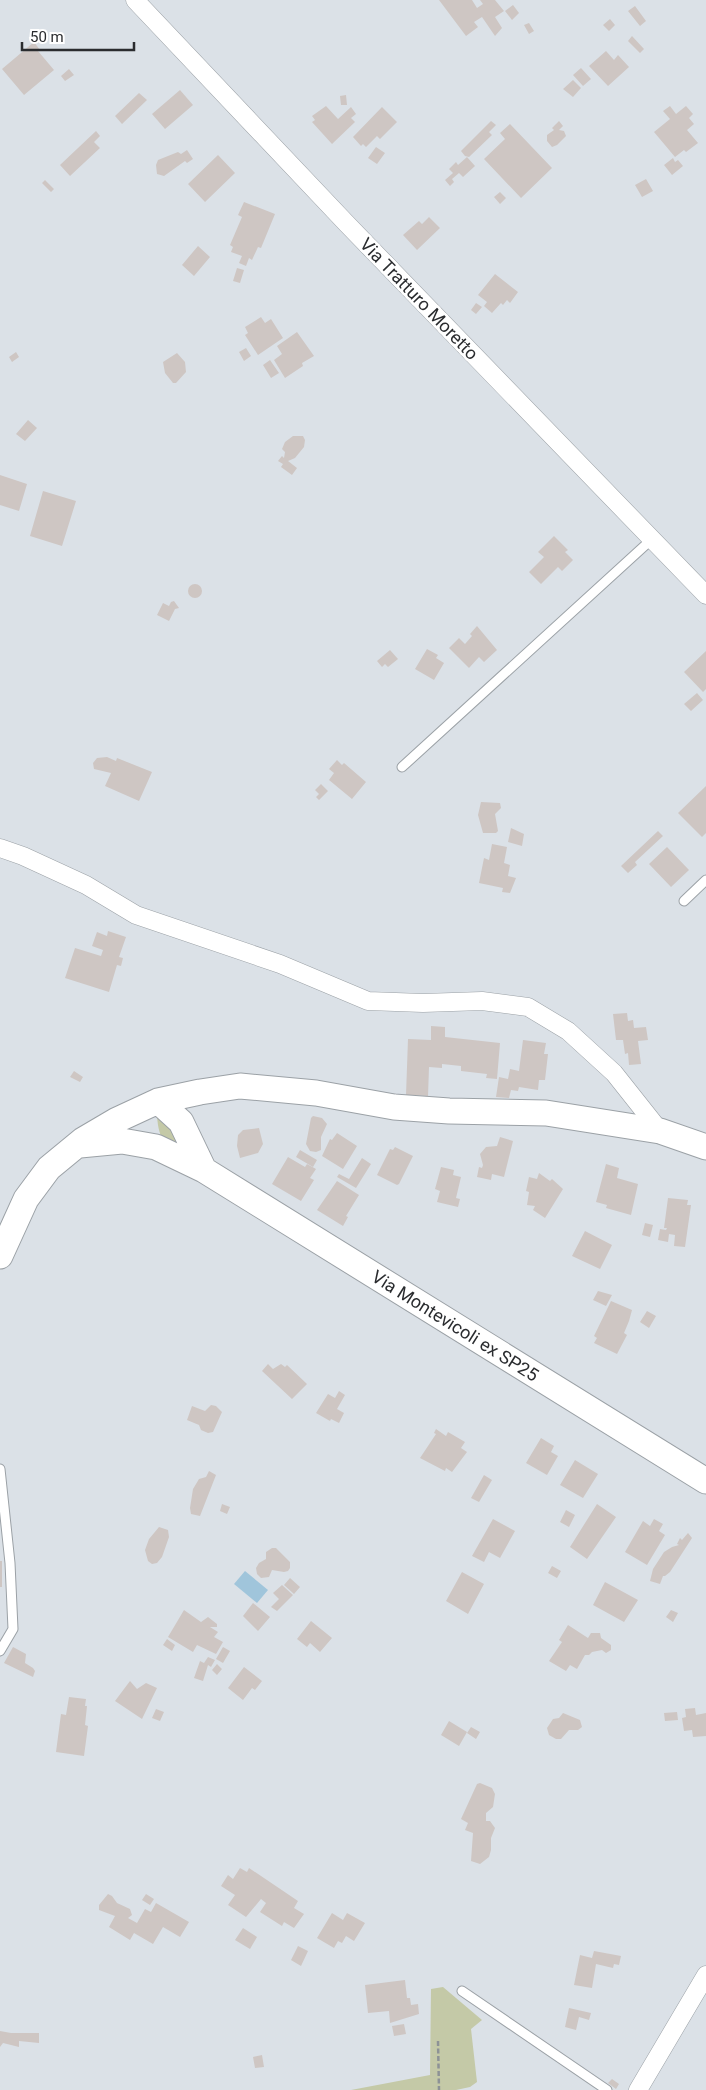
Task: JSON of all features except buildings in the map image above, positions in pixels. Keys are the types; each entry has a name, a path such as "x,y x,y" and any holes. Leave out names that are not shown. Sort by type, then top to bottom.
{"street":[{"name":"Via Tratturo Moretto","path":"135,0 354,231 706,595"},
{"path":"0,848 23,856 86,885 136,915 280,964 368,1001 423,1003 482,1001 528,1008 568,1031 614,1073 660,1131"},
{"path":"0,1256 26,1199 49,1168 76,1146 117,1120 158,1101 240,1086 316,1093 394,1107 449,1112 546,1114 660,1131 706,1147"},
{"path":"191,1147 194,1112 204,1092"},
{"path":"156,1147 151,1126 158,1101"},
{"path":"158,1101 181,1122 191,1147 204,1170"},
{"name":"Via Montevicoli ex SP25","path":"76,1146 122,1141 156,1147 204,1170 706,1480"},
{"path":"638,2090 706,1976"}],"lane":[{"path":"402,767 652,539"},
{"path":"684,901 706,880"},
{"path":"0,1469 10,1563 13,1629 0,1651"},
{"path":"462,1991 607,2090"}],"path":[{"path":"438,2041 439,2090"}],"green space":[{"path":"157,1116 165,1116 187,1156 164,1141 159,1132"},
{"path":"443,1987 482,2020 471,2029 477,2082 470,2087 456,2090 351,2090 430,2075 431,1989"}],"water":[{"path":"245,1571 268,1590 257,1603 234,1584"}]}
